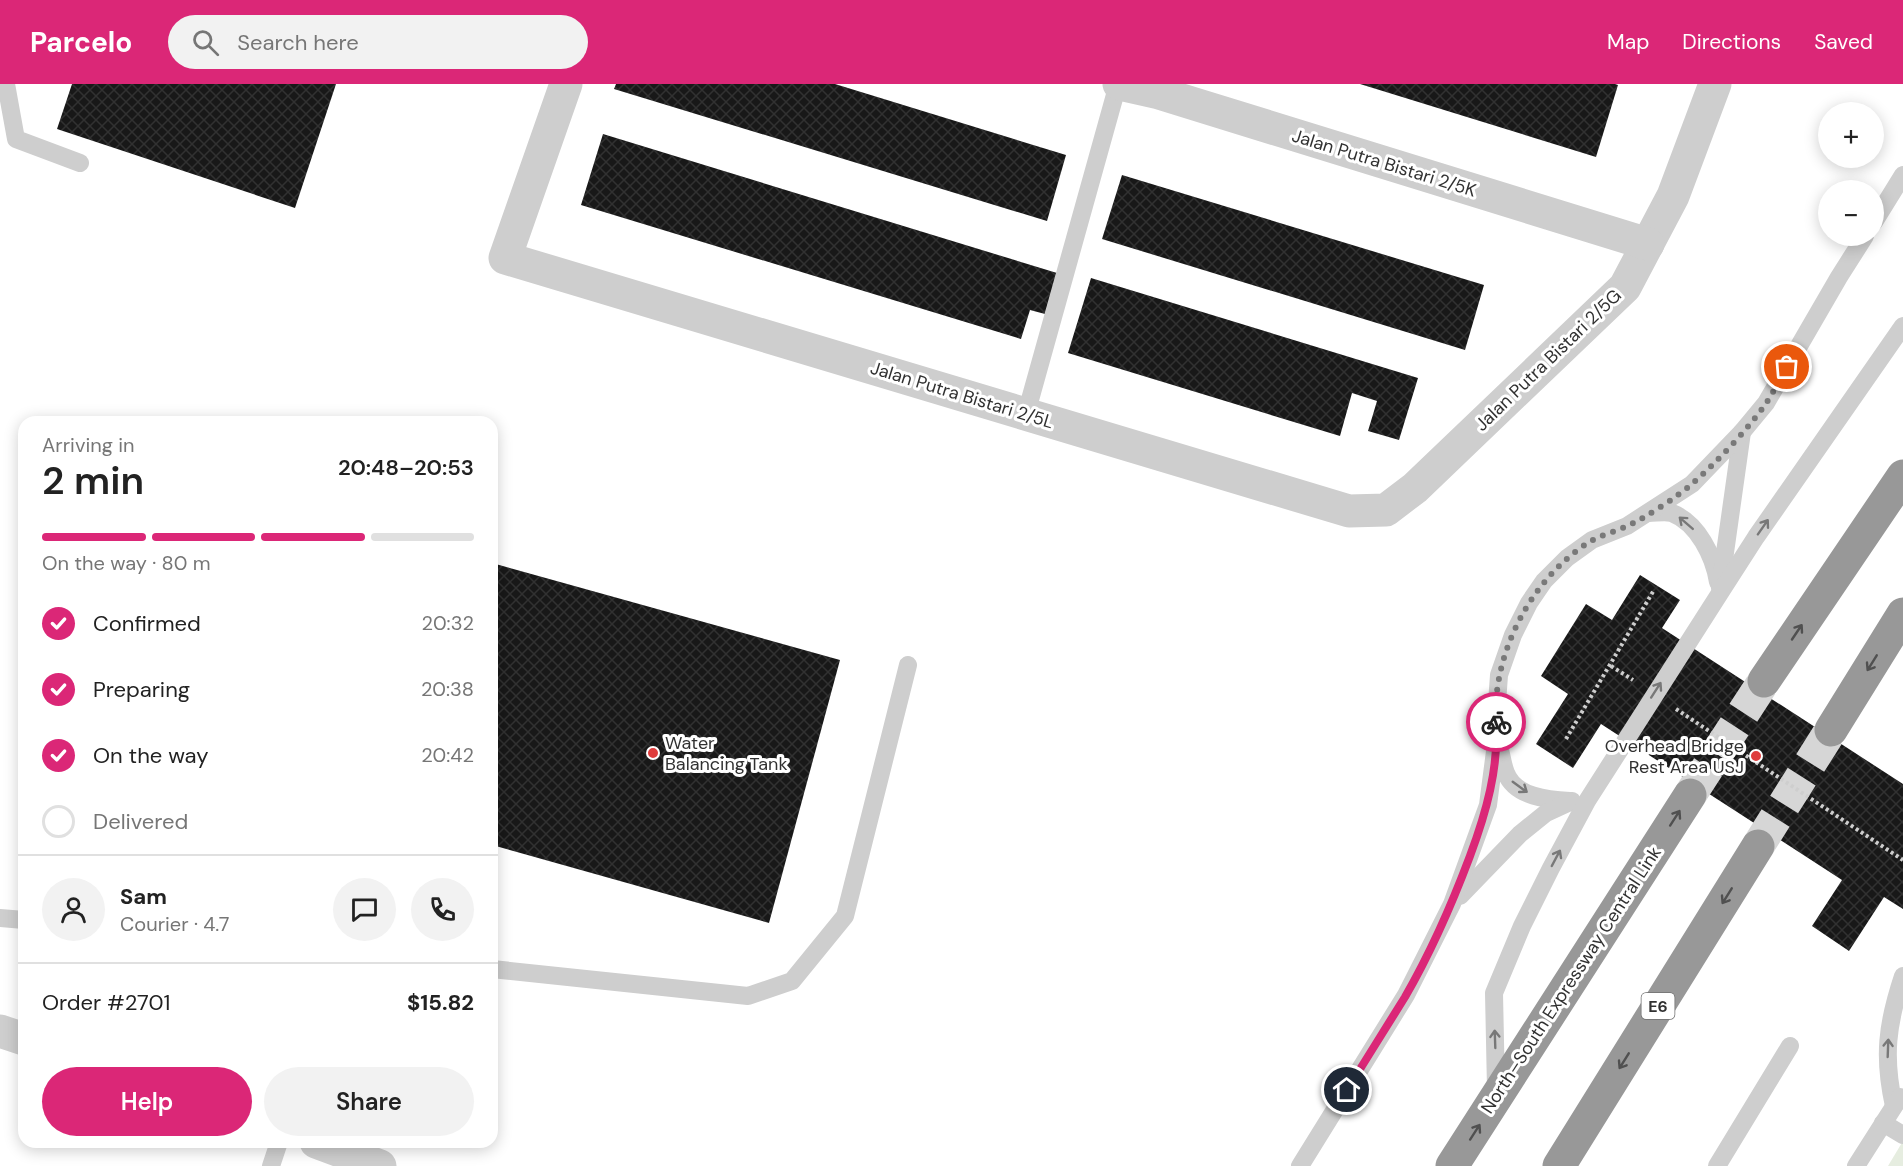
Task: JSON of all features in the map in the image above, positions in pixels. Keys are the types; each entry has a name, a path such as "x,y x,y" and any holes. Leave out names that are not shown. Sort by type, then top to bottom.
{"highway":[{"path":"1764,681 1903,476"},
{"path":"1831,730 1903,614"},
{"name":"North–South Expressway Central Link","path":"1452,1166 1690,795"},
{"name":"E6","path":"1559,1166 1758,846"}],"street":[{"name":"Jalan Putra Bistari 2/5L","path":"566,84 505,258 1349,511 1386,510 1415,488"},
{"name":"Jalan Putra Bistari 2/5K","path":"1118,84 1160,88 1648,244"},
{"name":"Jalan Putra Bistari 2/5G","path":"1415,488 1625,287 1673,196 1715,84"},
{"path":"0,1032 18,1037"},
{"path":"332,1148 380,1166"}],"lane":[{"path":"6,84 16,139 80,163"},
{"path":"1026,414 1118,84"},
{"path":"1884,206 1903,175"},
{"path":"1580,801 1537,797 1519,789 1506,776 1497,736 1499,675 1513,635 1529,603 1544,581 1567,558 1592,540 1627,526 1692,484 1742,432 1766,403 1859,246"},
{"path":"1497,1097 1494,993 1522,926 1580,801 1654,694 1776,508 1903,326"},
{"path":"1720,593 1742,432"},
{"path":"1648,513 1670,512 1685,520 1698,534 1716,569 1720,593"},
{"path":"498,970 748,996 792,981 845,916 908,665"},
{"path":"1300,1166 1406,995 1452,904 1488,805 1497,736"},
{"path":"1452,904 1520,834 1546,813 1580,801"},
{"path":"0,918 18,920"},
{"path":"1856,1166 1899,1099 1888,1078 1887,1044 1895,999 1903,976"},
{"path":"1717,1166 1790,1046"},
{"path":"1883,1123 1903,1135"},
{"path":"271,1166 277,1148"}],"path":[{"path":"1566,739 1654,590"},
{"path":"1611,666 1903,860"}],"shaded area":[{"path":"1903,1141 1903,1166 1888,1166"}],"building":[{"path":"72,84 336,84 295,208 57,129"},
{"path":"616,84 835,84 1066,155 1047,221 614,89"},
{"path":"1360,84 1615,84 1618,85 1596,157"},
{"path":"603,134 1057,273 1045,314 1030,310 1021,339 581,205"},
{"path":"1122,175 1484,285 1465,350 1102,239"},
{"path":"1091,278 1418,378 1399,440 1368,431 1377,401 1352,393 1340,436 1068,353"},
{"name":"Water Balancing Tank","path":"498,565 840,660 769,923 498,847"},
{"name":"Overhead Bridge Rest Area USJ","path":"1640,575 1680,600 1662,628 1903,784 1903,909 1884,897 1849,951 1812,926 1842,880 1601,724 1573,768 1536,744 1568,694 1541,676 1586,604 1612,620"}],"tunnel":[{"path":"1690,795 1764,681"},
{"path":"1758,846 1831,730"}],"way so far":[{"path":"1496,722 1499,675 1513,635 1529,603 1544,581 1567,558 1592,540 1627,526 1692,484 1742,432 1766,403 1787,367"}],"place":[{"name":"Water Balancing Tank","path":"653,753"},
{"name":"Overhead Bridge Rest Area USJ","path":"1756,756"}],"route":[{"path":"1347,1090 1406,995 1452,904 1488,805 1497,736 1496,722"}]}
